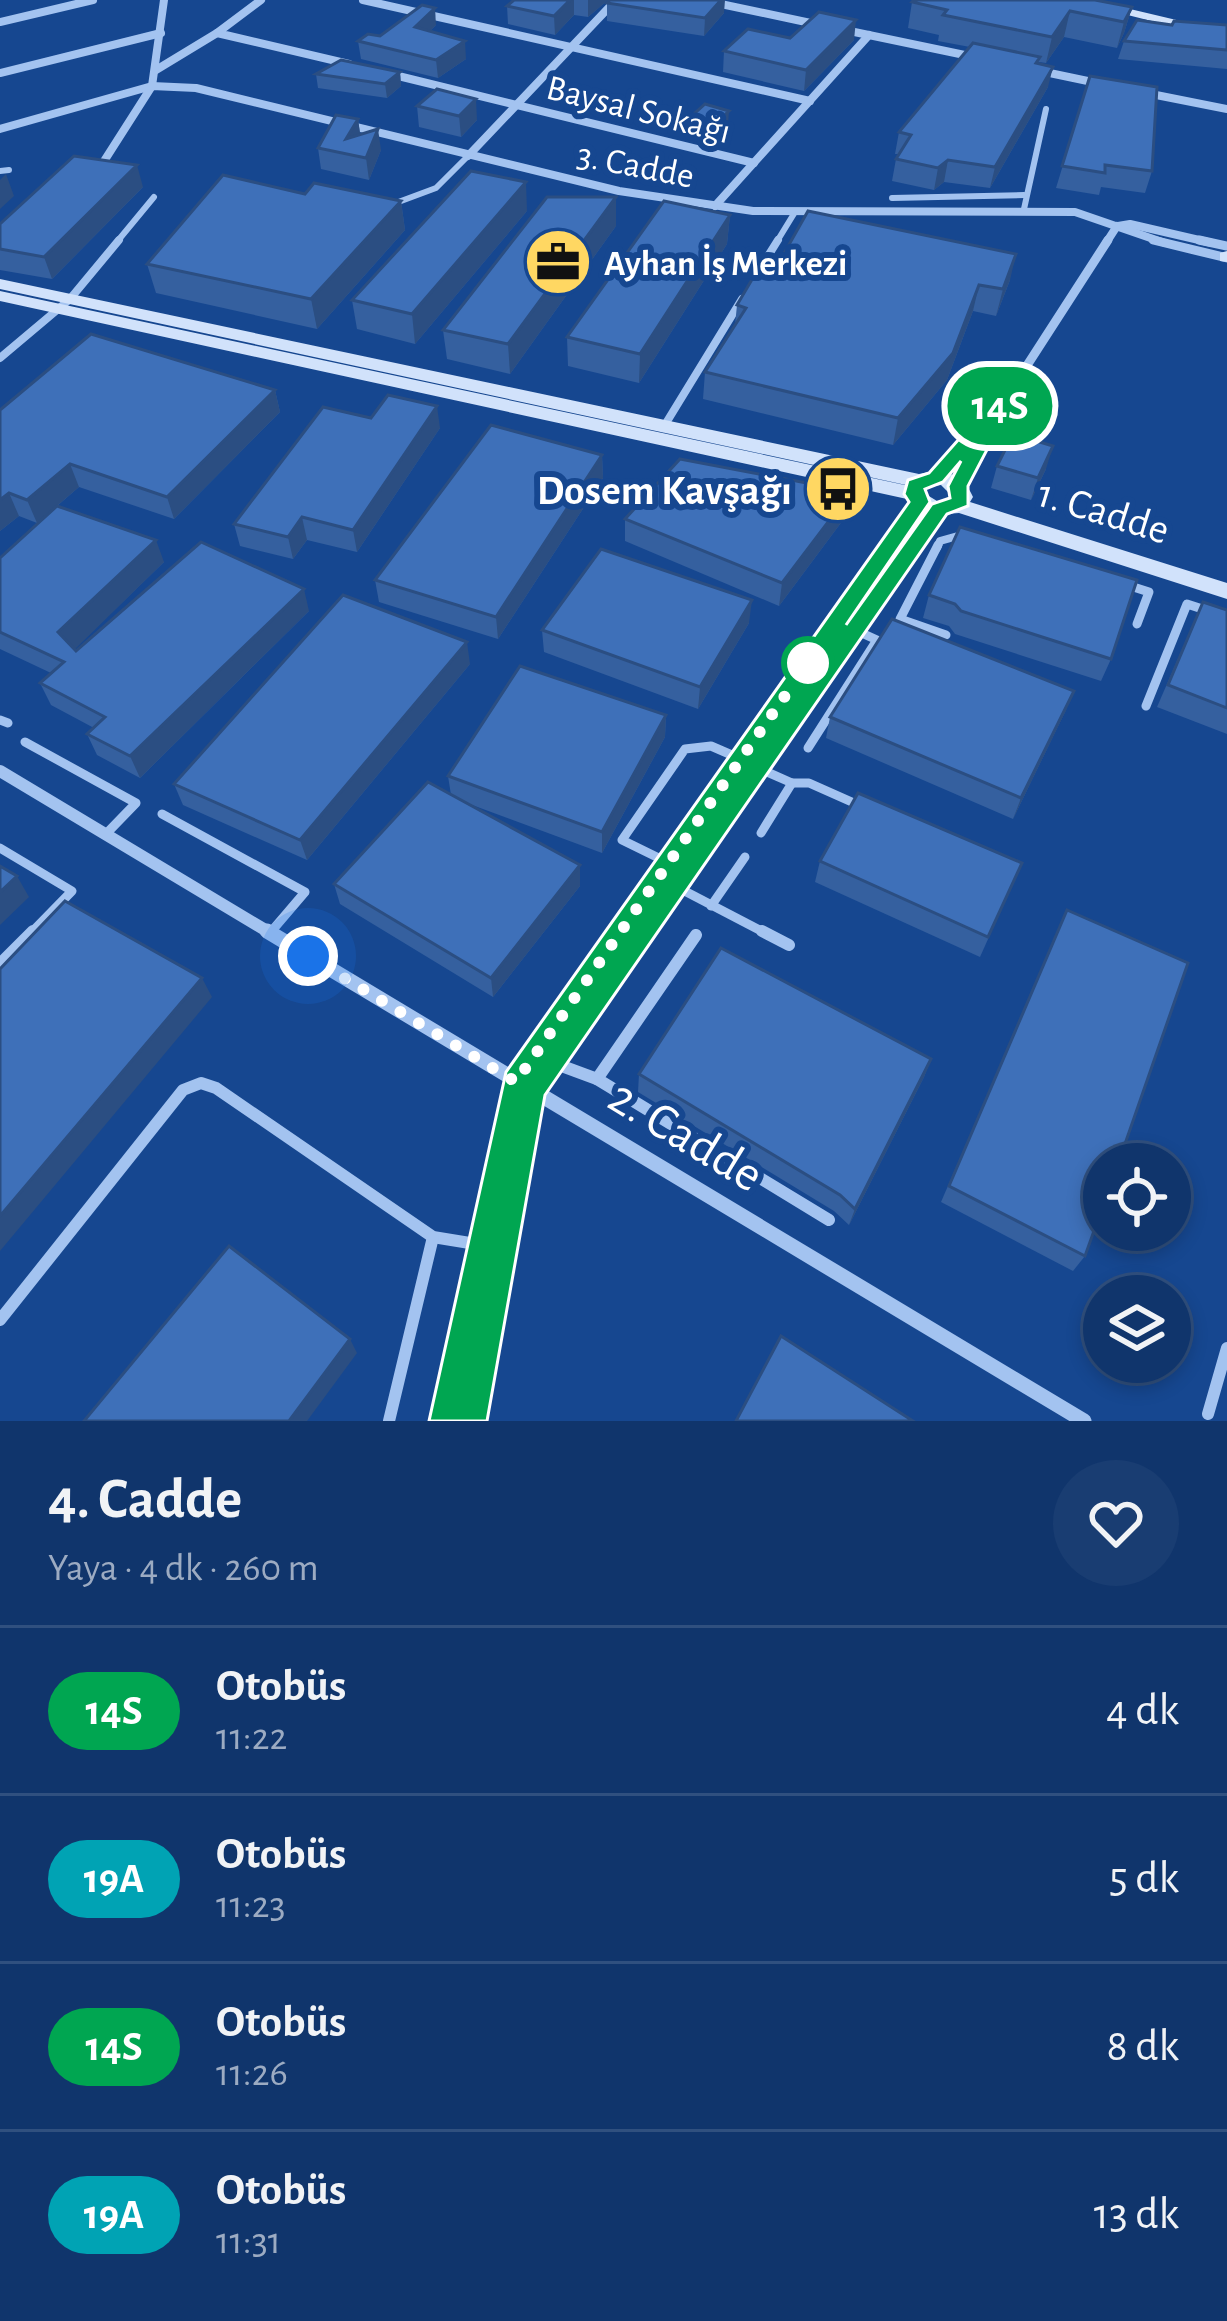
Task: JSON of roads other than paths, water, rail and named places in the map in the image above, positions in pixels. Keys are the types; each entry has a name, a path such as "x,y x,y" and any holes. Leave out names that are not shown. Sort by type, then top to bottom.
{"street":[{"path":"0,22 93,0"},
{"path":"99,169 152,86 164,0"},
{"path":"156,70 262,0"},
{"path":"363,0 810,101"},
{"path":"468,156 616,0"},
{"path":"702,0 1001,63"},
{"path":"1076,0 1227,36"},
{"name":"Baysal Sokağı","path":"217,33 754,163"},
{"path":"0,74 161,34"},
{"path":"715,206 869,35"},
{"path":"1024,68 1113,86"},
{"path":"0,129 152,86"},
{"name":"3. Cadde","path":"152,86 196,88 620,191 715,206 795,212 1024,209 1075,212 1117,226"},
{"path":"1136,91 1227,109"},
{"path":"446,1421 482,1245 534,1056 836,622 1004,400 1117,226 1130,224 1227,246"},
{"path":"1117,226 1131,234 1227,257"},
{"path":"0,284 65,303"},
{"path":"0,296 65,303"},
{"name":"1. Cadde","path":"65,303 938,493 1227,591"},
{"path":"470,1421 502,1249 524,1086 551,1062 855,630 938,493 1004,400"},
{"name":"1. Cadde","path":"1126,554 1227,578"},
{"path":"836,622 855,630"},
{"path":"741,759 758,768"},
{"name":"2. Cadde","path":"0,771 1084,1421"},
{"path":"669,863 686,871"},
{"path":"658,878 675,886"},
{"path":"534,1056 551,1062"},
{"path":"482,1245 502,1249"}],"lane":[{"path":"1024,209 1046,109"},
{"path":"380,204 411,201 460,169 468,156"},
{"path":"0,358 65,303 154,196"},
{"path":"892,198 1024,196"},
{"path":"759,271 795,212"},
{"path":"660,433 747,291"},
{"path":"946,634 900,619 940,541 964,533 985,540"},
{"path":"1126,554 1128,586"},
{"path":"1107,579 1149,592 1137,624"},
{"path":"1146,706 1187,604 1227,617"},
{"path":"808,748 877,640 855,630"},
{"path":"25,742 136,803 105,835"},
{"path":"669,863 622,840 686,749 711,746 741,759"},
{"path":"758,768 792,783 809,783 885,816"},
{"path":"760,833 792,783"},
{"path":"163,814 305,892 270,933"},
{"path":"0,848 72,891 0,964"},
{"path":"711,905 745,857"},
{"path":"675,886 789,946"},
{"path":"597,1079 696,934"},
{"path":"551,1062 597,1079 829,1220"},
{"path":"0,1320 183,1090 193,1085 216,1088 433,1237 482,1245"},
{"path":"389,1421 433,1237"},
{"path":"1208,1414 1227,1348"}],"place":[{"name":"Ayhan İş Merkezi","path":"558,262"},
{"name":"Dosem Kavşağı","path":"838,489"}]}
